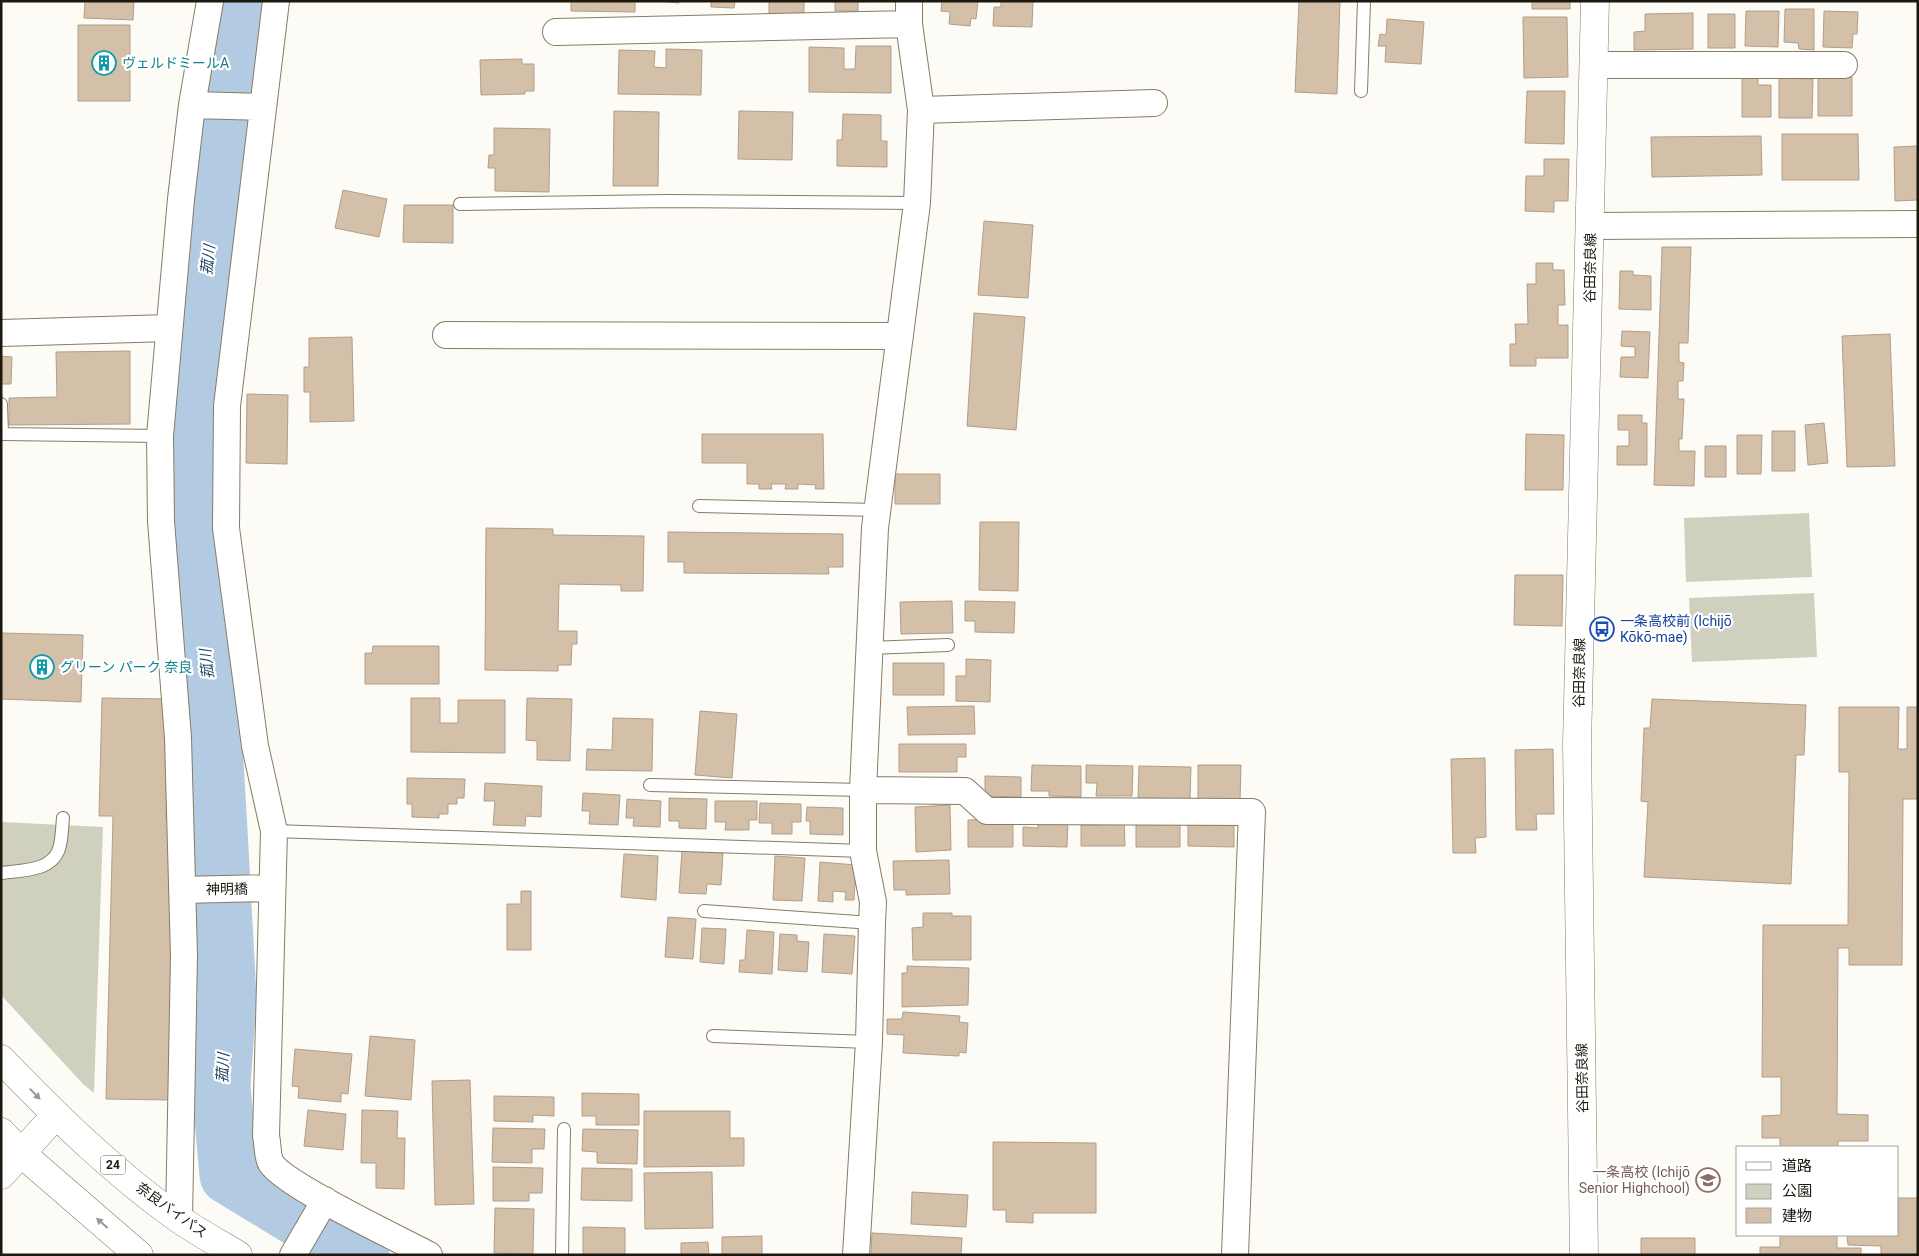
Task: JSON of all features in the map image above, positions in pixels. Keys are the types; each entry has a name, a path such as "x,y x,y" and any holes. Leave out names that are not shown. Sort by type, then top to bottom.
{"main road":[{"name":"谷田奈良線","path":"1584,1255 1577,745 1595,1"},
{"name":"奈良バイパス","path":"1,1059 56,1115 179,1219 238,1255"},
{"path":"1,1175 56,1115"},
{"path":"1,1132 21,1153 139,1255"}],"street":[{"path":"179,1219 184,890 178,738 162,521 160,436 181,199 192,105 210,1"},
{"path":"276,1 227,406 226,528 255,746 274,831 271,888 266,1136 271,1162 322,1206 429,1255"},
{"path":"556,32 909,12 921,110 917,203 878,510 869,648 862,790 863,851 873,902 868,1042 856,1255"},
{"path":"1594,65 1844,65"},
{"path":"921,110 1154,103"},
{"path":"192,105 262,107"},
{"path":"1591,226 1918,224"},
{"path":"1,333 169,328"},
{"path":"446,335 900,336"},
{"path":"862,790 964,791 986,811 1252,812 1235,1255"},
{"name":"神明橋","path":"184,890 271,888"},
{"path":"296,1249 322,1206"}],"lane":[{"path":"1361,91 1364,1"},
{"path":"460,204 669,201 917,203"},
{"path":"1,404 2,434 160,436"},
{"path":"699,506 878,510"},
{"path":"869,648 948,646"},
{"path":"650,785 862,790"},
{"path":"1,873 35,870 53,859 59,849 63,818"},
{"path":"274,831 863,851"},
{"path":"704,911 872,922"},
{"path":"713,1036 868,1042"},
{"path":"562,1255 564,1129"}],"green space":[{"path":"1809,513 1812,577 1686,582 1684,518"},
{"path":"1814,593 1817,657 1692,662 1689,598"},
{"path":"1,822 103,827 94,1093 83,1084 1,995"}],"building":[{"path":"85,1 134,1 133,20 84,18"},
{"path":"571,1 635,1 635,12 571,11"},
{"path":"657,1 679,1 679,3"},
{"path":"711,1 735,1 734,8 711,7"},
{"path":"769,1 804,1 804,15 769,14"},
{"path":"817,1 891,1 858,2 858,11 835,11 835,2"},
{"path":"942,1 978,1 976,19 971,18 970,26 949,24 950,12 941,11"},
{"path":"1001,1 1033,1 1032,27 993,26 994,7 1001,7"},
{"path":"1299,1 1340,1 1337,94 1295,92"},
{"path":"1532,1 1570,1 1570,9 1532,9"},
{"path":"1785,9 1814,9 1814,50 1799,49 1798,43 1784,42"},
{"path":"1746,11 1779,11 1778,47 1745,46"},
{"path":"1824,11 1858,12 1857,34 1853,34 1852,48 1823,47"},
{"path":"1693,13 1693,49 1634,50 1634,32 1645,31 1645,14"},
{"path":"1708,14 1735,14 1735,48 1708,48"},
{"path":"1523,17 1567,17 1568,77 1524,78"},
{"path":"1387,19 1424,22 1421,64 1385,62 1386,46 1378,46 1380,34 1386,35"},
{"name":"ヴェルドミールA","path":"78,25 130,25 130,101 78,101"},
{"path":"856,46 891,46 891,93 809,92 809,47 844,48 844,69 855,69"},
{"path":"666,49 702,50 701,95 618,94 619,50 655,51 654,67 666,68"},
{"path":"522,59 522,64 534,64 534,91 525,91 525,94 481,95 480,60"},
{"path":"1742,76 1758,76 1758,85 1771,85 1771,117 1742,117"},
{"path":"1818,77 1852,77 1852,116 1818,116"},
{"path":"1779,78 1813,79 1812,118 1779,118"},
{"path":"1527,91 1565,91 1564,144 1525,143"},
{"path":"614,111 659,112 658,186 613,186"},
{"path":"739,111 793,112 792,160 738,159"},
{"path":"843,114 881,115 881,141 887,141 887,167 837,166 837,140 842,140"},
{"path":"494,128 550,129 549,192 495,191 495,168 488,168 489,155 494,155"},
{"path":"1782,134 1858,134 1859,180 1782,180"},
{"path":"1761,136 1762,175 1652,177 1651,137"},
{"path":"1918,146 1918,200 1895,201 1894,147"},
{"path":"1544,159 1569,159 1568,201 1554,201 1554,212 1525,211 1526,176 1544,176"},
{"path":"343,190 387,199 379,237 335,228"},
{"path":"404,205 453,205 453,243 403,242"},
{"path":"984,221 1033,225 1028,298 978,295"},
{"path":"1662,247 1691,247 1688,343 1679,343 1679,362 1684,363 1683,381 1678,381 1678,399 1684,399 1682,439 1679,439 1679,451 1695,451 1694,486 1654,485"},
{"path":"1536,263 1553,263 1553,270 1564,270 1565,305 1558,305 1558,325 1568,325 1568,358 1536,358 1536,366 1510,366 1510,344 1516,344 1515,324 1528,324 1527,284 1536,284"},
{"path":"1620,271 1633,271 1633,275 1651,276 1651,310 1619,309"},
{"path":"974,313 1025,317 1016,430 967,426"},
{"path":"1622,331 1650,332 1648,378 1620,377 1621,357 1635,357 1635,347 1621,346"},
{"path":"1890,334 1895,466 1847,467 1842,336"},
{"path":"352,337 354,421 310,422 310,392 304,392 304,367 309,367 309,338"},
{"path":"130,351 130,424 9,425 9,398 57,397 56,352"},
{"path":"1,356 12,357 11,384 1,384"},
{"path":"247,394 288,395 287,464 246,463"},
{"path":"1618,415 1642,415 1642,423 1647,423 1647,465 1617,465 1617,446 1629,446 1629,430 1618,430"},
{"path":"1824,423 1828,463 1808,465 1805,425"},
{"path":"1772,431 1795,431 1795,471 1772,471"},
{"path":"702,434 823,434 824,489 815,489 816,485 798,484 798,489 785,489 786,484 771,484 772,489 759,489 759,484 747,484 747,463 702,463"},
{"path":"1526,434 1564,435 1563,490 1525,490"},
{"path":"1737,435 1762,435 1761,474 1737,474"},
{"path":"1705,446 1726,446 1726,477 1705,477"},
{"path":"895,474 940,474 940,504 895,504"},
{"path":"980,522 1019,522 1018,591 979,590"},
{"path":"486,528 553,529 553,535 644,536 643,591 621,591 621,585 559,584 558,631 577,631 577,644 572,644 571,665 558,665 558,671 485,670"},
{"path":"668,532 843,534 843,567 828,567 829,574 684,573 684,562 668,562"},
{"path":"1515,575 1563,575 1562,626 1514,625"},
{"path":"952,601 953,633 901,634 900,602"},
{"path":"965,601 1015,602 1014,633 975,632 975,621 965,621"},
{"name":"グリーン パーク 奈良","path":"1,633 83,635 81,702 1,699"},
{"path":"373,646 439,646 439,684 365,684 365,653 372,653"},
{"path":"966,659 991,660 990,702 956,701 956,676 966,676"},
{"path":"893,663 944,663 944,695 893,695"},
{"path":"102,698 169,699 166,819 177,819 170,1100 106,1099 113,816 99,816"},
{"path":"411,698 440,698 440,723 458,723 458,700 505,700 505,753 411,752"},
{"path":"527,698 572,699 570,761 537,760 537,741 526,740"},
{"path":"1652,699 1806,705 1804,755 1796,755 1791,884 1644,877 1648,802 1641,801 1644,728 1650,728"},
{"path":"974,706 975,734 908,735 907,707"},
{"path":"1839,707 1899,707 1898,749 1907,749 1907,707 1918,707 1918,799 1903,799 1902,965 1849,965 1849,948 1838,948 1837,1114 1868,1115 1868,1141 1838,1141 1838,1146 1780,1146 1780,1138 1762,1138 1762,1116 1781,1115 1781,1077 1762,1077 1763,925 1848,925 1849,772 1839,772"},
{"path":"700,711 737,714 732,778 695,775"},
{"path":"613,718 653,719 652,771 586,770 587,749 612,750"},
{"path":"899,744 966,744 966,757 957,757 957,772 899,772"},
{"path":"1553,749 1554,814 1536,814 1537,830 1516,830 1515,750"},
{"path":"1485,758 1486,837 1475,838 1476,853 1453,853 1451,759"},
{"path":"1032,765 1081,766 1081,797 1049,796 1049,791 1031,791"},
{"path":"1086,765 1133,766 1132,796 1096,796 1097,783 1086,783"},
{"path":"1198,765 1241,765 1240,801 1198,801"},
{"path":"1139,766 1191,767 1190,799 1138,798"},
{"path":"985,776 1021,777 1021,797 985,796"},
{"path":"407,778 465,779 464,798 457,798 457,804 448,804 448,814 439,814 439,818 412,817 412,804 407,804"},
{"path":"485,783 542,786 541,817 526,816 525,826 493,825 495,801 484,801"},
{"path":"583,793 620,795 618,825 589,824 590,811 582,811"},
{"path":"669,798 707,799 706,829 679,828 679,821 669,821"},
{"path":"627,799 661,801 660,827 633,826 634,818 626,818"},
{"path":"715,801 757,801 757,820 749,820 749,830 725,830 726,822 715,822"},
{"path":"760,803 801,804 801,822 792,822 792,834 772,834 772,823 759,823"},
{"path":"950,805 951,850 916,852 915,807"},
{"path":"807,807 843,808 843,835 810,834 810,821 806,821"},
{"path":"1180,813 1180,847 1136,847 1136,822"},
{"path":"1188,815 1234,818 1234,847 1188,846"},
{"path":"1101,816 1124,818 1125,846 1081,846 1081,825 1101,825"},
{"path":"1013,819 1013,847 968,847 968,820"},
{"path":"1038,819 1068,820 1067,847 1023,846 1023,827 1038,828"},
{"path":"682,850 723,853 721,885 707,884 706,894 679,893"},
{"path":"624,854 658,856 656,900 621,897"},
{"path":"775,856 805,858 802,901 773,900"},
{"path":"949,860 950,894 906,895 906,890 894,890 893,861"},
{"path":"820,862 856,865 854,900 845,900 846,892 833,891 833,902 818,901"},
{"path":"521,891 531,891 531,950 507,950 507,904 521,904"},
{"path":"923,913 952,913 952,916 971,916 971,960 913,960 912,928 923,927"},
{"path":"668,917 696,919 693,959 665,957"},
{"path":"702,928 726,929 724,964 700,962"},
{"path":"747,930 774,932 772,974 739,972 740,960 745,960"},
{"path":"780,934 797,935 797,941 809,942 807,972 778,970"},
{"path":"824,934 855,936 852,974 822,972"},
{"path":"907,966 969,968 968,1005 902,1007 902,973 907,973"},
{"path":"903,1012 960,1016 959,1022 968,1023 966,1053 959,1052 959,1056 903,1053 904,1035 887,1034 887,1019 902,1019"},
{"path":"370,1036 415,1040 411,1100 365,1096"},
{"path":"295,1049 352,1054 348,1094 341,1093 341,1102 298,1098 299,1087 292,1086"},
{"path":"470,1080 474,1204 435,1205 432,1081"},
{"path":"582,1093 639,1094 639,1125 596,1125 596,1116 582,1116"},
{"path":"494,1096 554,1097 554,1116 533,1115 533,1122 494,1121"},
{"path":"308,1110 346,1114 343,1150 304,1146"},
{"path":"362,1110 398,1111 397,1138 405,1138 404,1189 376,1188 376,1163 361,1163"},
{"path":"644,1111 730,1111 730,1138 744,1138 744,1166 644,1167"},
{"path":"493,1128 545,1129 544,1149 532,1149 532,1163 492,1162"},
{"path":"583,1129 638,1130 637,1164 597,1163 597,1152 582,1151"},
{"path":"993,1142 1096,1143 1096,1213 1033,1213 1033,1223 1006,1222 1006,1210 993,1210"},
{"path":"493,1167 543,1168 542,1193 529,1193 529,1201 493,1201"},
{"path":"582,1168 632,1169 632,1201 581,1200"},
{"path":"712,1172 713,1228 645,1229 644,1173"},
{"path":"912,1192 968,1195 966,1227 911,1224"},
{"path":"1899,1198 1918,1198 1918,1255 1881,1255 1881,1246 1848,1245 1847,1236 1899,1236"},
{"path":"495,1208 534,1209 533,1254 494,1253"},
{"path":"583,1227 625,1228 625,1255 583,1255"},
{"path":"872,1233 962,1238 961,1255 871,1255"},
{"path":"762,1236 762,1255 722,1255 722,1237"},
{"path":"1780,1236 1837,1236 1837,1248 1861,1248 1861,1255 1760,1255 1760,1247 1780,1247"},
{"path":"1641,1238 1695,1238 1695,1255 1641,1255"},
{"path":"708,1242 709,1255 681,1255 681,1243"}],"waterway":[{"name":"菰川","path":"239,1 196,357 191,506 210,693 218,830 227,997 221,1086 229,1175 360,1255"}],"place":[{"name":"ヴェルドミールA","path":"104,63"},
{"name":"一条高校前 (Ichijō Kōkō-mae)","path":"1602,629"},
{"name":"グリーン パーク 奈良","path":"42,667"},
{"name":"一条高校 (Ichijō Senior Highchool)","path":"1708,1180"}]}
